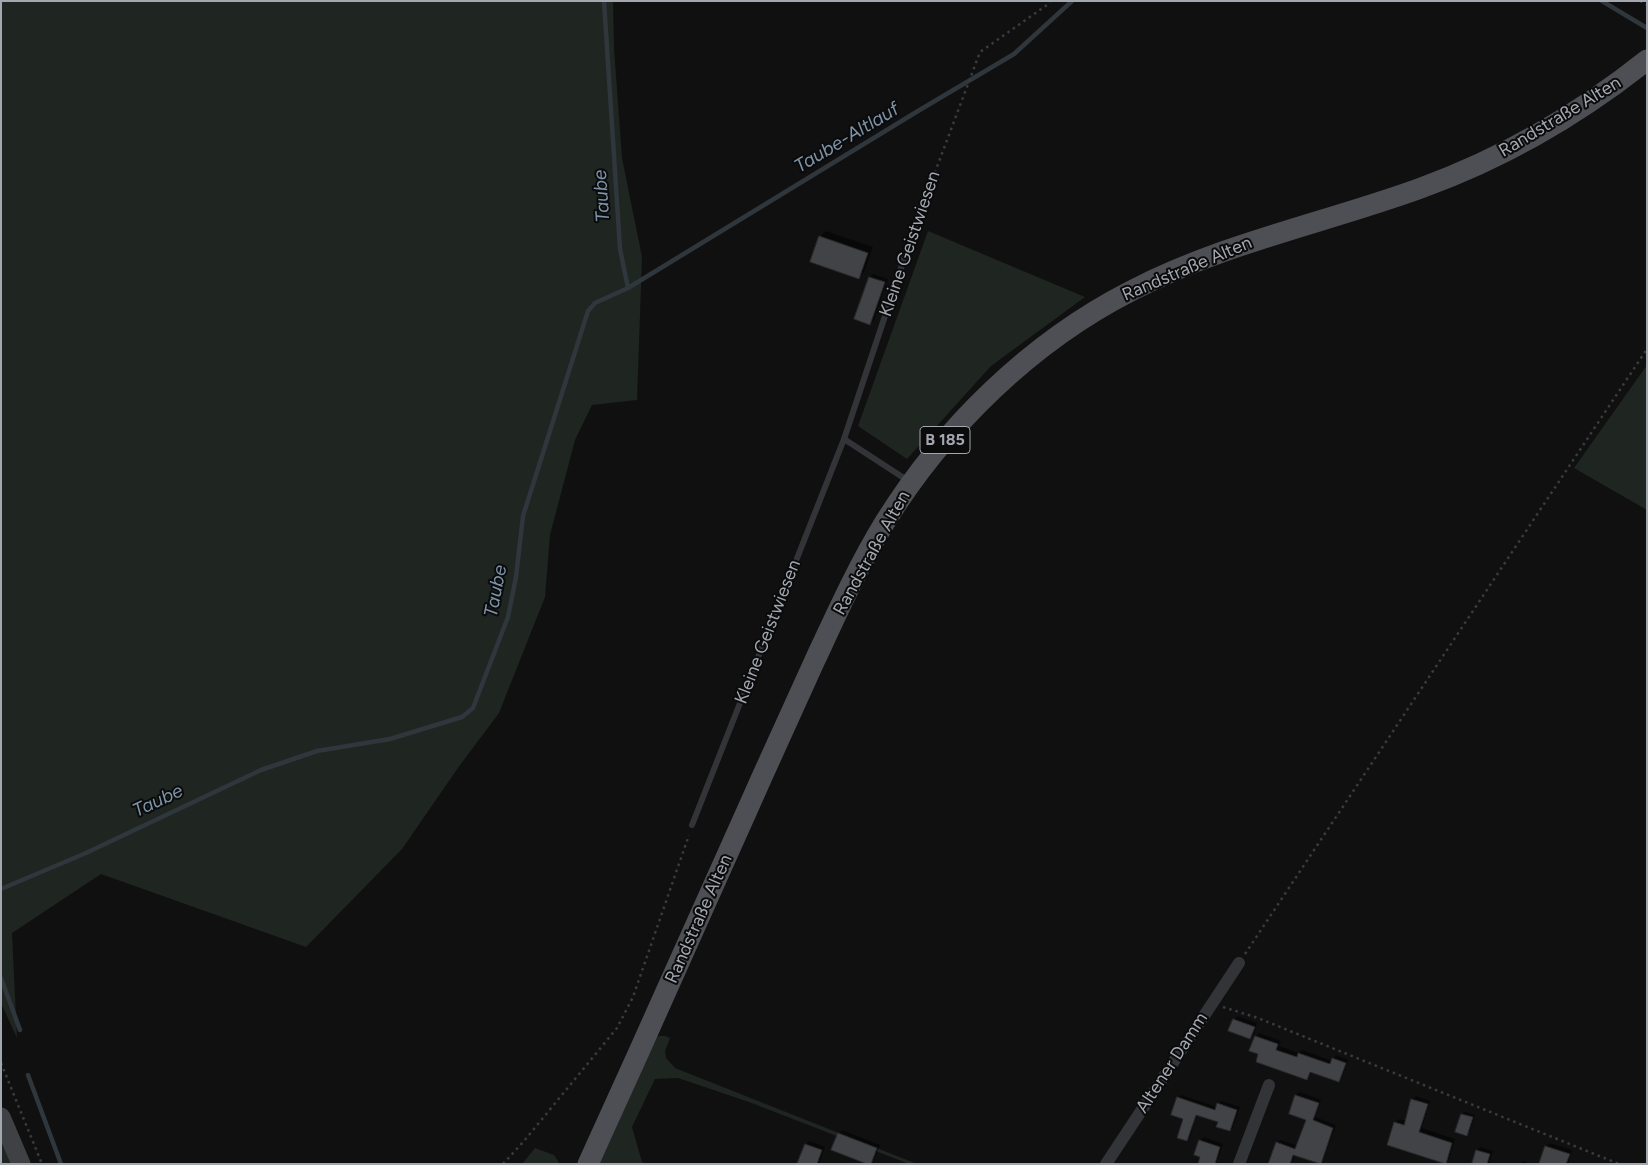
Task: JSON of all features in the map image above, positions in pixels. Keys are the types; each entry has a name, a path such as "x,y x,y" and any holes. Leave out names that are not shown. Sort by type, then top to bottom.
{"main road":[{"name":"Randstraße Alten","path":"588,1164 854,578 884,523 911,483 954,430 996,387 1036,353 1099,308 1131,290 1212,254 1404,194 1487,161 1525,142 1569,116 1611,89 1647,60"},
{"path":"1,1117 21,1164"}],"street":[{"name":"Altener Damm","path":"1106,1164 1239,963"},
{"path":"1239,1164 1269,1085"}],"lane":[{"name":"Kleine Geistwiesen","path":"692,825 844,438 924,200"},
{"path":"844,438 911,483"}],"path":[{"name":"Kleine Geistwiesen","path":"924,200 980,52 1050,1"},
{"path":"1640,1 1647,5"},
{"path":"1239,963 1647,349"},
{"path":"503,1164 617,1028 633,997 692,825"},
{"path":"1213,1001 1226,1009 1258,1018 1619,1164"},
{"path":"1,1062 42,1164"}],"shaded area":[{"path":"1,1 613,1 614,48 622,158 642,257 637,400 592,405 575,440 550,535 545,597 499,713 460,765 402,849 306,947 101,874 12,933 17,1038 1,1003"},
{"path":"928,231 1085,297 991,366 907,459 858,426"},
{"path":"1647,365 1647,510 1574,468"},
{"path":"659,1036 670,1038 665,1051 666,1058 675,1068 917,1164 909,1164 749,1102 678,1078 655,1079 632,1127 642,1162 647,1164 597,1164 654,1038"},
{"path":"1,1141 11,1164 1,1164"},
{"path":"535,1148 554,1155 560,1164 522,1164"}],"building":[{"path":"819,236 868,253 859,279 810,262"},
{"path":"869,277 885,282 870,325 854,319"},
{"path":"1233,1019 1255,1027 1250,1039 1228,1031"},
{"path":"1255,1036 1278,1044 1276,1050 1297,1057 1298,1053 1330,1064 1332,1058 1346,1063 1339,1082 1310,1072 1307,1080 1256,1062 1258,1054 1249,1051"},
{"path":"1295,1095 1319,1103 1313,1120 1333,1128 1321,1164 1293,1155 1290,1164 1268,1164 1276,1142 1295,1149 1306,1120 1289,1114"},
{"path":"1177,1097 1215,1110 1217,1103 1237,1110 1230,1131 1216,1127 1218,1122 1196,1115 1187,1141 1177,1138 1183,1119 1171,1115"},
{"path":"1411,1099 1428,1104 1419,1132 1452,1143 1446,1164 1387,1145 1394,1122 1404,1125"},
{"path":"1461,1114 1473,1117 1467,1136 1455,1132"},
{"path":"838,1133 877,1148 871,1164 831,1150"},
{"path":"1199,1140 1220,1147 1215,1164 1198,1164 1200,1157 1194,1155"},
{"path":"805,1144 822,1150 817,1164 797,1164"},
{"path":"1545,1146 1570,1154 1566,1164 1539,1164"},
{"path":"1476,1150 1490,1154 1487,1164 1472,1164"}],"waterway":[{"name":"Taube","path":"1,889 86,853 261,770 317,751 390,739 462,717 473,708 508,617 516,577 523,516 588,311 595,303 628,288 620,249 604,1"},
{"name":"Taube-Altlauf","path":"628,288 1014,54 1072,1"},
{"name":"Taube-Altlauf","path":"1602,1 1647,28"},
{"path":"1,978 20,1030"},
{"path":"28,1075 61,1164"}]}
